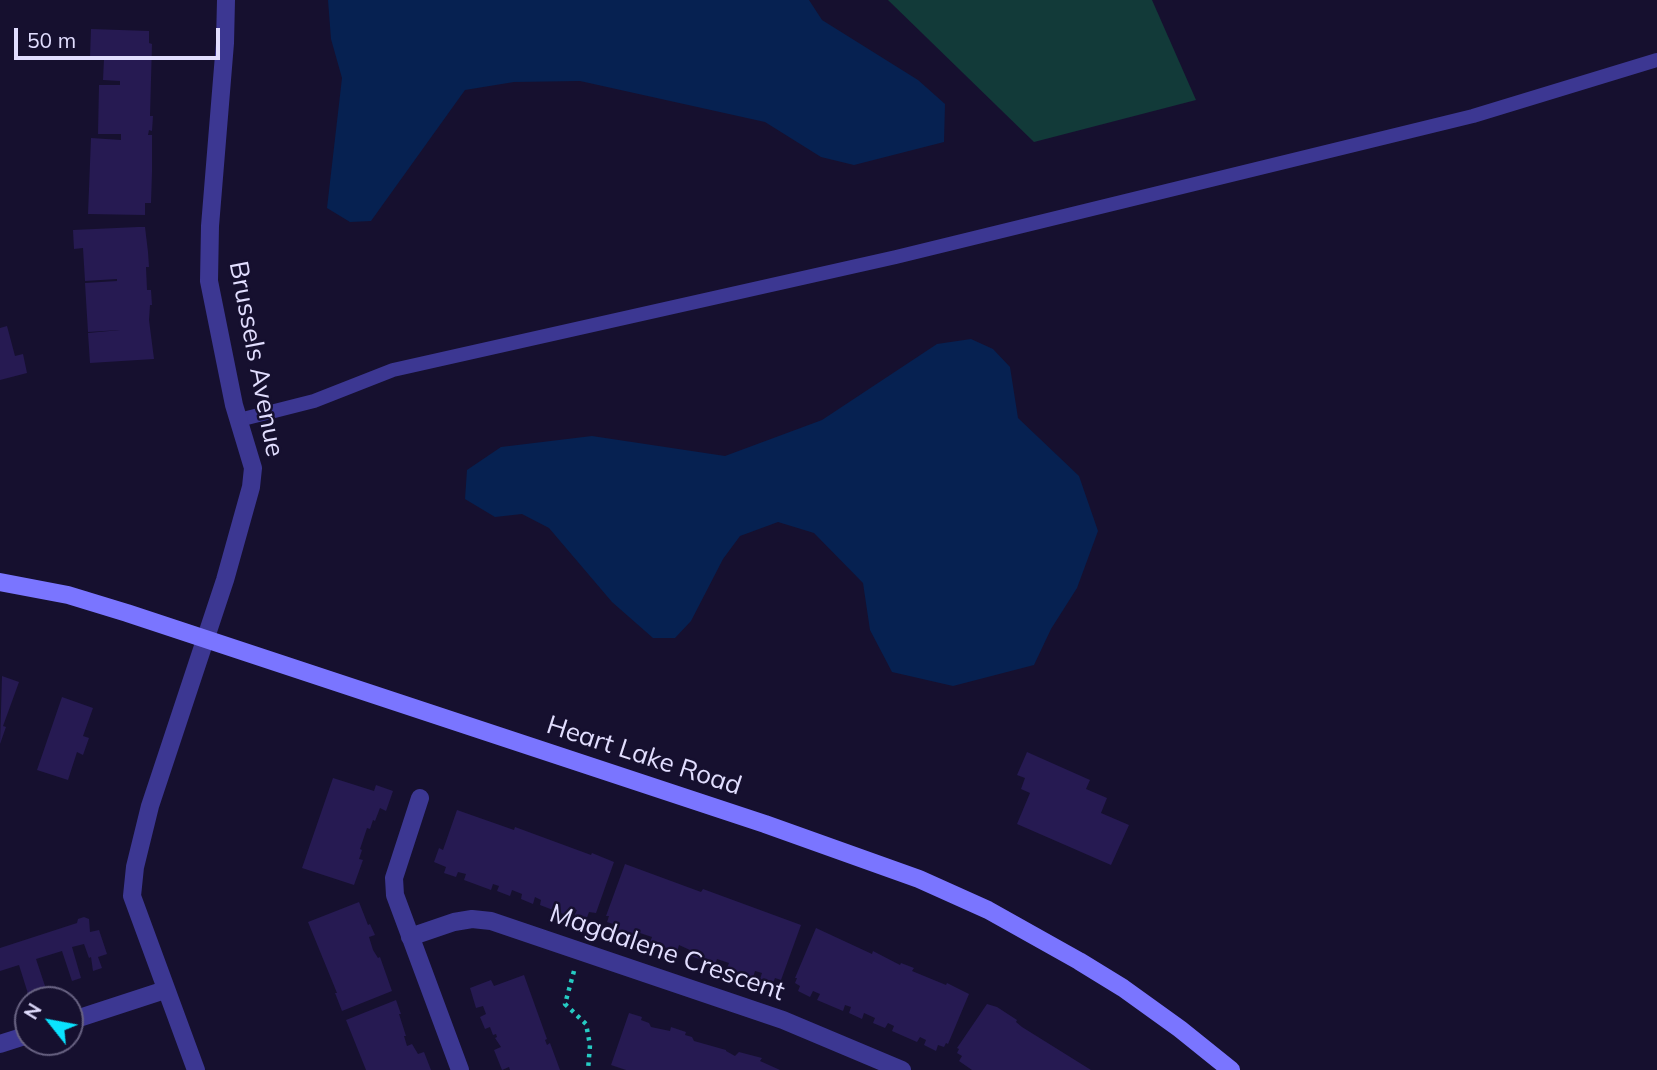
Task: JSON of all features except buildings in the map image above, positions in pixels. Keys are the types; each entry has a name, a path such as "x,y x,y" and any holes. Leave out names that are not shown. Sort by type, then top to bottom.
{"street":[{"name":"Brussels Avenue","path":"196,1070 132,896 135,867 150,806 248,504 253,468 239,420 209,281 210,226 226,0"},
{"name":"Heart Lake Road","path":"0,582 68,595 206,638 765,824 919,879 988,910 1079,961 1152,1009 1231,1070"},
{"path":"420,799 394,878 395,895 460,1070"},
{"name":"Magdalene Crescent","path":"410,937 454,922 472,919 491,921 783,1020 902,1070"},
{"path":"84,1016 165,990"}],"lane":[{"path":"239,420 314,401 393,370 896,257 1473,116 1657,60"}],"path":[{"path":"574,970 565,1004 586,1024 590,1045 588,1070"}],"green space":[{"path":"888,0 1152,0 1196,100 1034,142"}],"water":[{"path":"328,0 809,0 822,20 918,80 945,104 944,142 854,165 821,157 765,122 580,81 514,82 465,90 371,221 350,222 327,208 342,78 331,39"},
{"path":"971,339 993,349 1010,367 1018,418 1079,476 1098,531 1077,588 1051,629 1034,665 953,686 892,672 870,630 863,583 814,533 778,522 740,536 723,559 691,621 675,638 653,638 612,602 549,528 522,514 495,517 465,499 467,470 501,447 592,436 725,456 822,420 937,344"}]}
